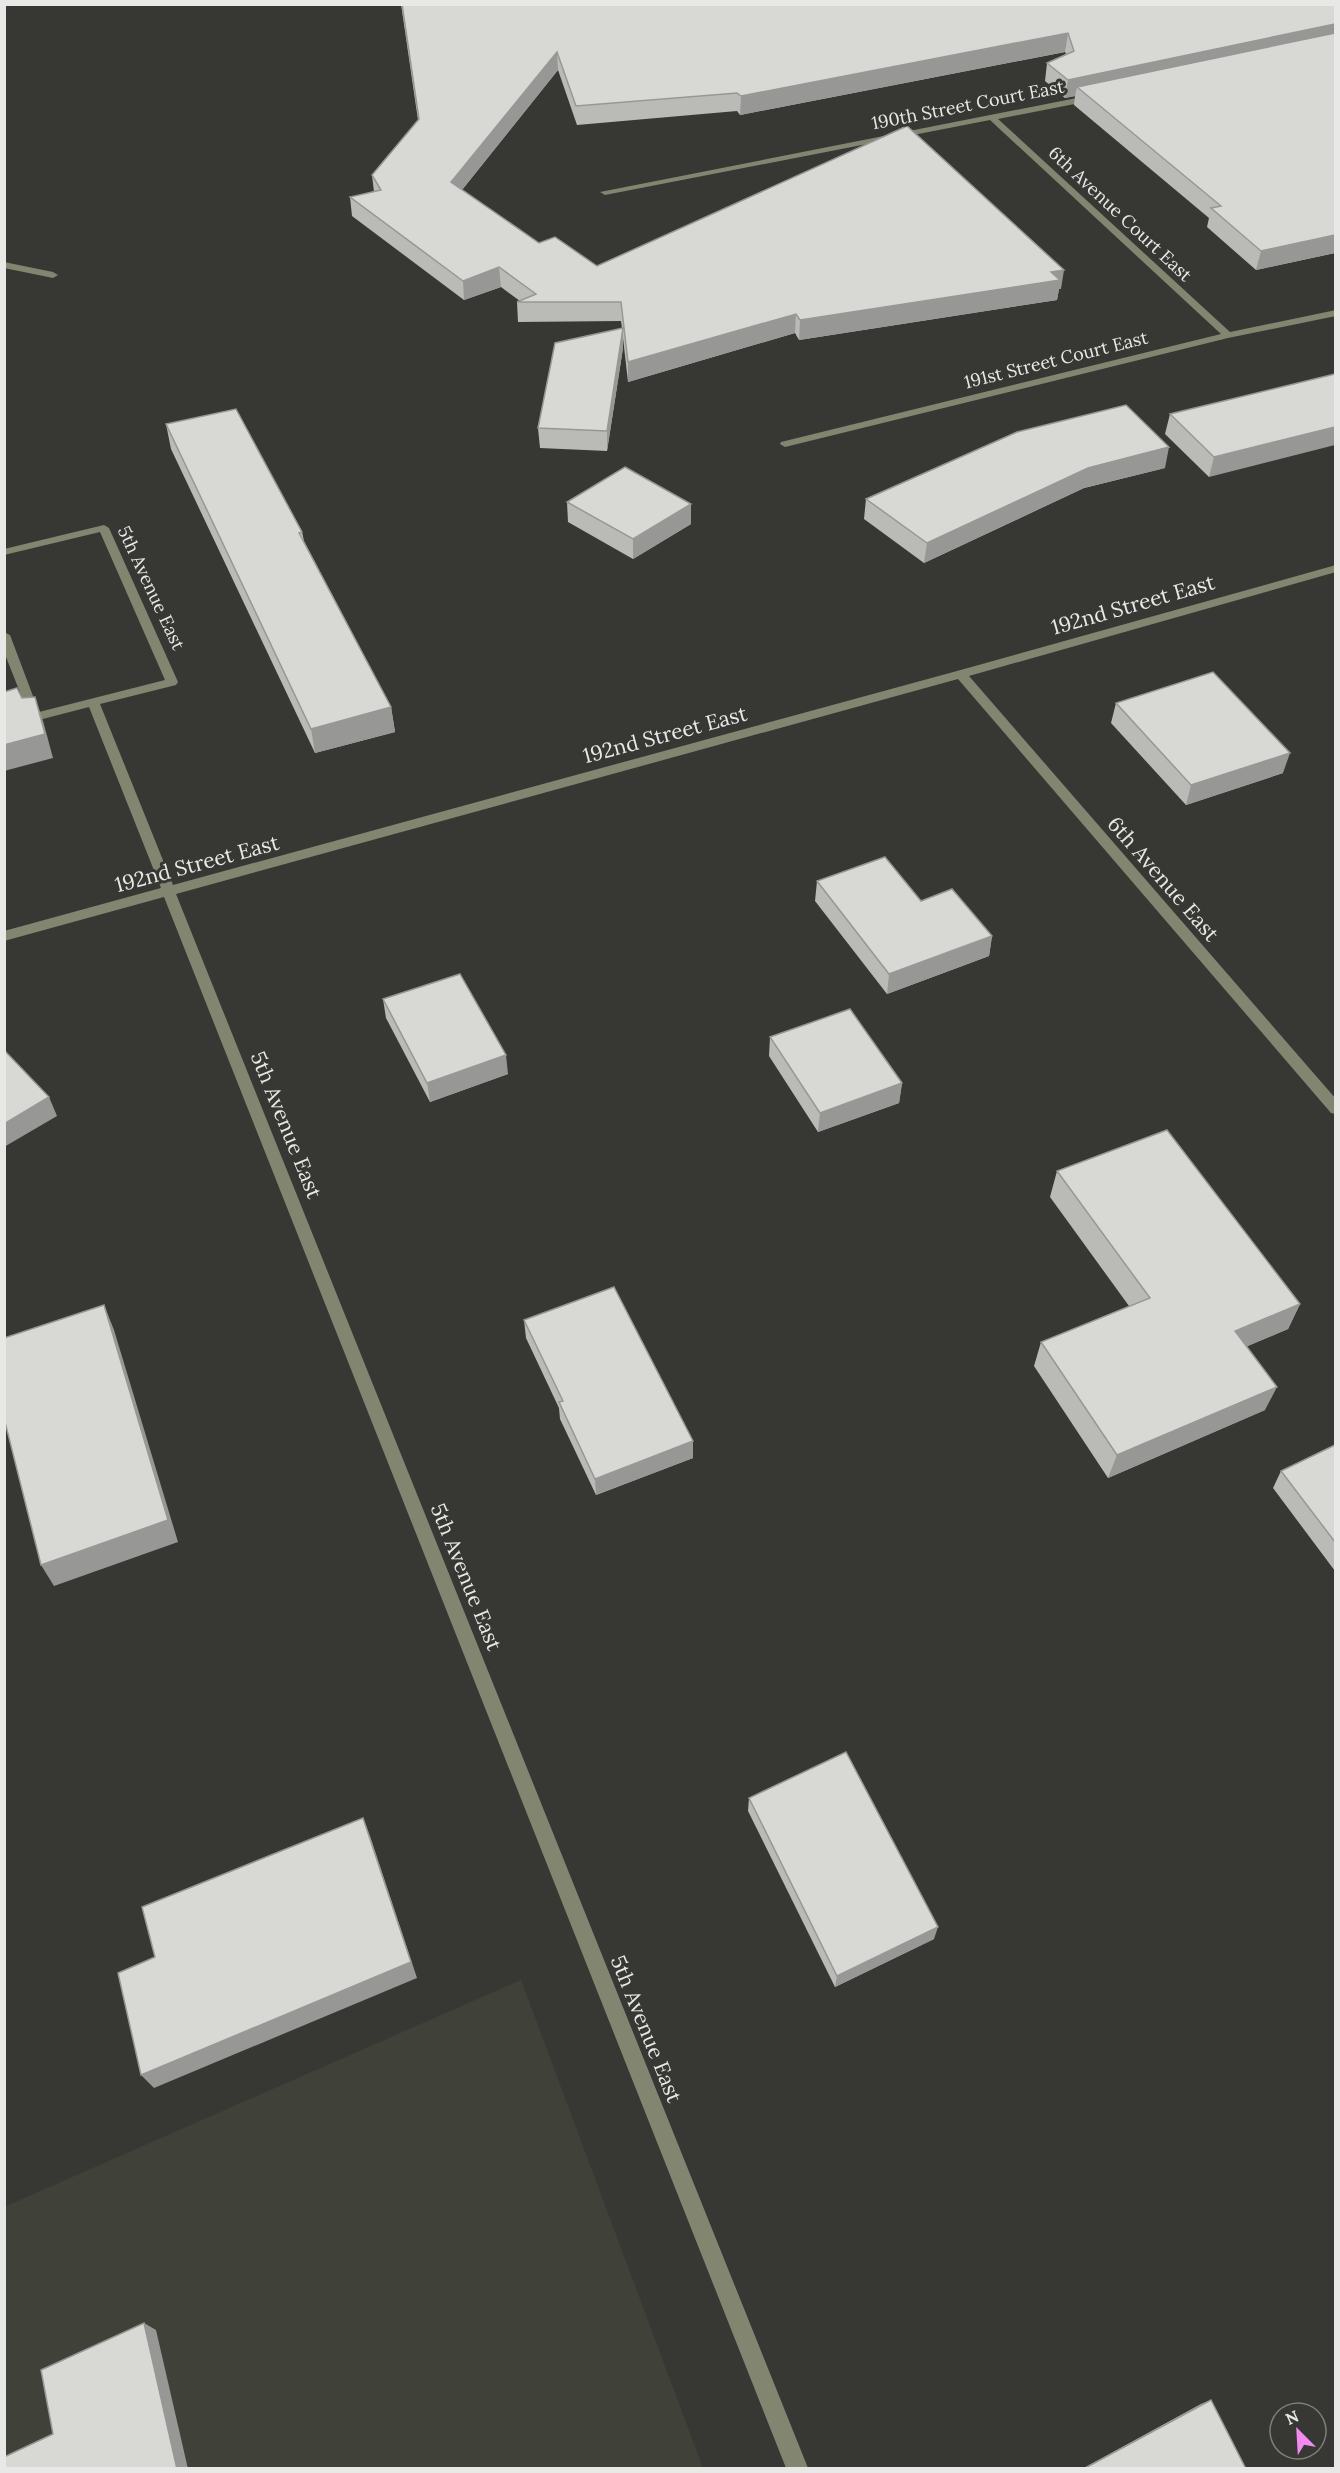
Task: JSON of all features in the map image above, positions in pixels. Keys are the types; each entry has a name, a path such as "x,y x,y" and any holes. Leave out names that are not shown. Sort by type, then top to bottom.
{"street":[{"name":"190th Street Court East","path":"605,192 1105,95"},
{"name":"6th Avenue Court East","path":"991,117 1228,335"},
{"path":"4,265 53,275"},
{"name":"191st Street Court East","path":"785,444 1228,335 1335,313"},
{"name":"5th Avenue East","path":"4,552 104,528 172,682 35,717 4,635"},
{"name":"192nd Street East","path":"4,936 962,674 1335,568"},
{"name":"6th Avenue East","path":"962,674 1335,1109"},
{"name":"5th Avenue East","path":"93,702 797,2469"}],"shaded area":[{"path":"521,1980 703,2468 5,2468 4,2207"}],"building":[{"path":"402,4 1335,4 1335,24 1068,80 1047,63 1074,51 1068,33 741,96 737,93 576,106 557,52 451,182 539,243 555,237 597,266 907,126 1064,270 1051,272 1060,280 800,320 796,314 628,362 621,302 517,302 536,294 499,267 463,281 350,197 381,190 372,175 419,119"},
{"path":"1335,33 1335,235 1261,251 1211,208 1221,206 1077,87"},
{"path":"623,328 607,431 538,428 555,343"},
{"path":"1335,374 1335,427 1214,457 1170,414"},
{"path":"1126,405 1169,447 1088,468 927,543 866,499 1017,432"},
{"path":"236,409 391,707 311,729 166,424"},
{"path":"625,467 691,504 633,539 567,502"},
{"path":"1213,672 1290,753 1191,785 1116,703"},
{"path":"17,688 22,698 35,697 45,734 4,745 4,692"},
{"path":"885,857 921,901 952,889 992,936 889,974 817,881"},
{"path":"460,974 506,1055 427,1083 383,999"},
{"path":"850,1009 902,1083 820,1113 770,1037"},
{"path":"4,1050 49,1097 4,1124"},
{"path":"1167,1130 1300,1304 1235,1331 1277,1387 1117,1455 1041,1342 1150,1298 1057,1171"},
{"path":"614,1287 693,1441 595,1479 559,1402 563,1401 524,1320"},
{"path":"104,1305 168,1520 41,1565 4,1418 4,1338"},
{"path":"1335,1445 1335,1542 1281,1471"},
{"path":"846,1752 938,1927 837,1976 749,1798"},
{"path":"363,1818 411,1962 141,2075 118,1973 155,1957 142,1907"},
{"path":"144,2323 177,2469 4,2469 4,2457 53,2434 41,2370"},
{"path":"1211,2400 1246,2469 1087,2469 1087,2467"}]}
